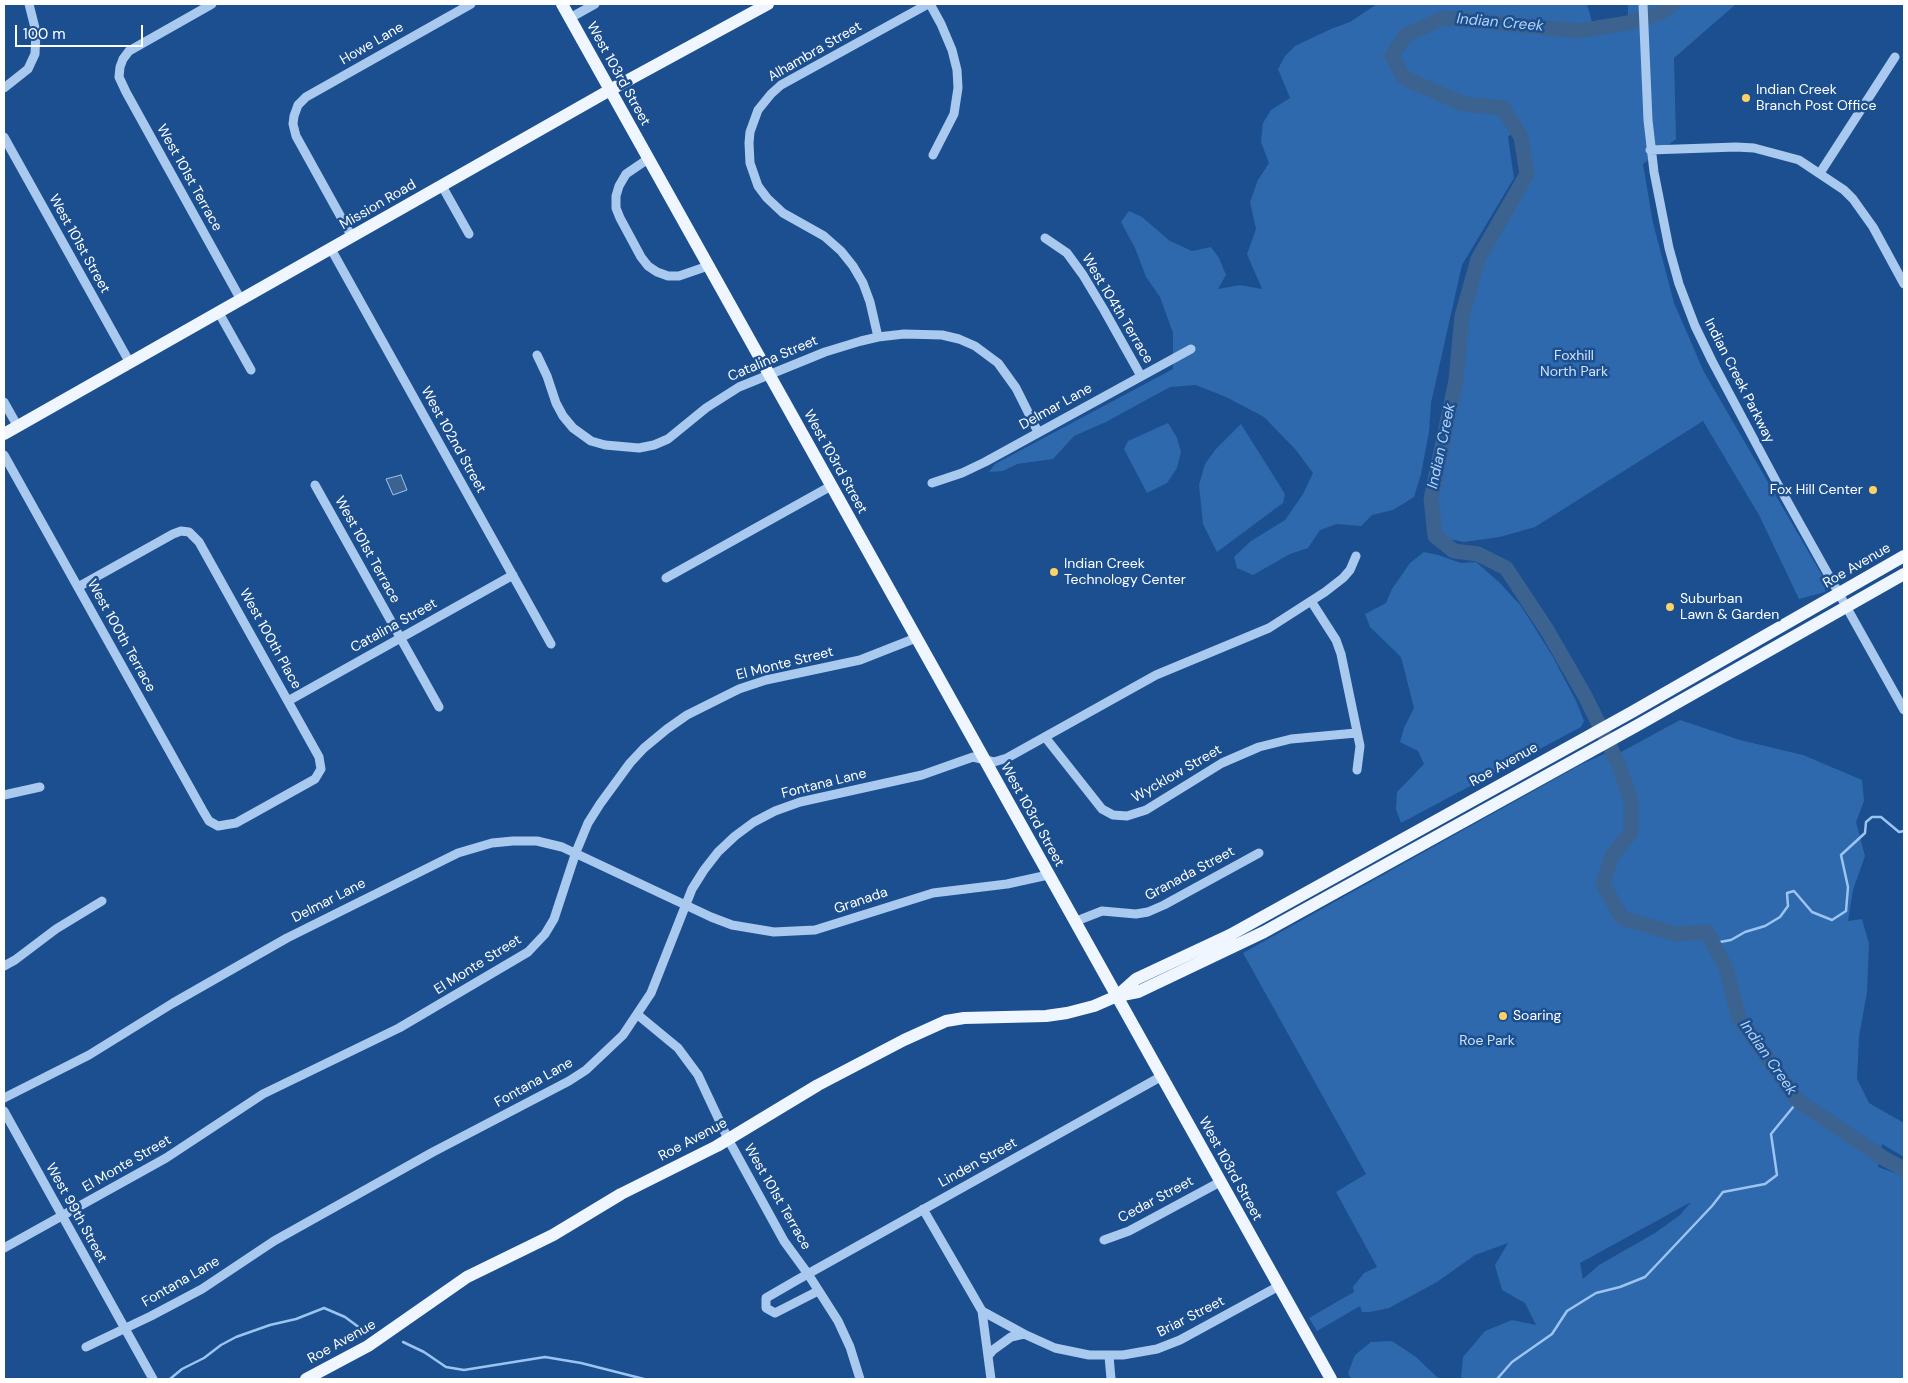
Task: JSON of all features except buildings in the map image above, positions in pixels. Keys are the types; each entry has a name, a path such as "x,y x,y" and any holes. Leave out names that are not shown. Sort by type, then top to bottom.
{"main road":[{"name":"West 103rd Street","path":"562,4 1331,1379"},
{"name":"Mission Road","path":"4,434 610,90 768,4"},
{"name":"Roe Avenue","path":"1117,996 1136,978 1230,935 1632,712 1904,556"},
{"name":"Roe Avenue","path":"306,1379 390,1332 447,1290 467,1278 553,1235 621,1194 728,1139 858,1064 925,1029 946,1021 964,1018 1046,1016 1066,1013 1094,1006 1117,996 1138,992 1245,942 1578,759 1904,574"},
{"path":"1414,832 1418,847"}],"street":[{"path":"4,88 28,69 35,54 36,32 29,4"},
{"name":"West 101st Terrace","path":"212,4 129,51 123,58 119,77 241,300"},
{"name":"Howe Lane","path":"352,237 296,136 293,124 298,105 306,98 471,4"},
{"path":"570,18 595,4"},
{"path":"929,4 941,24 952,50 957,70 958,88 954,114 934,155"},
{"name":"Alhambra Street","path":"878,337 870,302 863,283 847,259 824,236 783,213 766,198 758,186 750,163 748,143 758,110 781,85 929,4"},
{"name":"Indian Creek Parkway","path":"1643,4 1650,150 1669,248 1679,284 1695,326 1712,361 1776,481 1904,710"},
{"path":"1820,173 1895,57"},
{"name":"West 101st Street","path":"4,137 130,363"},
{"path":"1650,150 1754,148 1799,160 1844,190 1859,206 1904,284"},
{"path":"648,159 626,174 616,196 616,208 620,218 641,257 648,266 668,276 679,276 708,266"},
{"path":"442,186 469,234"},
{"name":"West 104th Terrace","path":"1045,238 1061,247 1083,275 1141,376"},
{"name":"West 102nd Street","path":"332,249 550,644"},
{"path":"219,312 251,370"},
{"name":"Catalina Street","path":"537,355 547,376 556,403 567,422 579,433 591,441 613,447 639,448 654,445 668,439 725,395 769,374 846,345 878,337 904,334 936,334 959,339 975,346 998,363 1016,388 1038,432"},
{"name":"Delmar Lane","path":"932,483 962,473 985,462 1191,349"},
{"path":"4,402 18,427"},
{"name":"West 100th Terrace","path":"4,455 203,811 209,820 218,826"},
{"name":"West 101st Terrace","path":"315,485 439,707"},
{"path":"666,578 831,486"},
{"name":"West 100th Place","path":"78,587 181,531 189,532 199,542 320,757 321,769 314,779 236,823 218,826"},
{"path":"984,760 994,762 1007,758 1156,675 1269,628 1343,578 1350,570 1356,556"},
{"name":"Catalina Street","path":"288,701 513,575"},
{"path":"1311,601 1329,628 1341,654 1360,746 1357,770"},
{"name":"El Monte Street","path":"4,1248 180,1150 263,1094 399,1028 518,958 540,940 550,927 576,852 588,823 600,804 630,763 668,729 686,716 738,689 766,680 860,660 916,638"},
{"name":"Wycklow Street","path":"1045,737 1102,809 1113,815 1127,816 1146,810 1222,763 1259,746 1291,739 1356,733"},
{"name":"Fontana Lane","path":"124,1328 202,1289 274,1241 586,1070 623,1035 651,993 686,904 704,870 718,852 754,822 775,811 820,796 922,775 973,757 984,760"},
{"path":"4,795 40,787"},
{"name":"Delmar Lane","path":"4,1098 89,1055 173,1003 287,938 458,853 492,843 513,840 553,844 576,852 686,904"},
{"name":"Granada Street","path":"1074,922 1102,911 1122,914 1148,912 1259,853"},
{"name":"Granada","path":"686,904 732,925 760,931 794,932 831,926 933,893 1007,884 1048,875"},
{"path":"4,966 56,929 102,901"},
{"name":"West 101st Terrace","path":"638,1015 668,1038 698,1074 728,1139 784,1241 808,1274 838,1322 850,1347 860,1379"},
{"name":"Linden Street","path":"808,1274 1162,1076"},
{"name":"West 99th Street","path":"4,1111 153,1379"},
{"name":"Cedar Street","path":"1104,1240 1129,1231 1220,1182"},
{"path":"923,1210 982,1312 991,1379"},
{"path":"808,1274 766,1298 766,1308 775,1313 818,1291"},
{"name":"Briar Street","path":"982,1312 1055,1348 1072,1353 1123,1356 1150,1350 1180,1340 1279,1286"},
{"path":"86,1347 124,1328"},
{"path":"988,1356 1011,1337 1024,1334"},
{"path":"1109,1356 1111,1379"}],"green space":[{"name":"Foxhill North Park","path":"1377,4 1587,4 1594,29 1628,23 1628,4 1736,4 1674,58 1676,139 1643,164 1653,223 1674,303 1704,372 1826,582 1825,592 1799,599 1759,515 1703,421 1535,527 1500,537 1464,542 1435,536 1431,499 1456,380 1462,316 1478,259 1527,174 1521,137 1516,129 1508,137 1514,178 1462,265 1431,403 1429,432 1421,474 1414,497 1393,510 1372,515 1361,526 1337,524 1320,530 1308,548 1290,554 1253,575 1237,568 1234,557 1251,541 1285,520 1303,494 1313,473 1296,450 1264,417 1226,397 1196,385 1170,387 1106,422 1074,436 1053,459 1017,464 1003,471 989,472 995,464 1173,369 1173,333 1160,297 1146,277 1135,248 1121,222 1129,211 1142,217 1170,241 1192,251 1211,247 1219,258 1226,275 1218,289 1240,285 1262,289 1247,254 1256,229 1250,202 1258,180 1269,163 1261,142 1263,123 1271,110 1290,98 1278,69 1285,56 1295,46 1350,22"},
{"path":"1168,423 1177,438 1181,452 1177,468 1167,483 1147,493 1124,449 1128,441"},
{"path":"1241,424 1285,494 1283,503 1217,552 1203,524 1199,485 1205,464 1215,450"},
{"path":"1424,552 1461,563 1476,562 1499,582 1521,606 1553,657 1577,703 1584,721 1581,727 1401,823 1396,809 1397,792 1424,764 1418,751 1400,742 1404,728 1414,708 1401,657 1370,627 1365,614 1386,603 1392,589 1410,563"},
{"name":"Roe Park","path":"1680,720 1740,740 1803,755 1862,780 1864,801 1856,822 1865,856 1853,890 1848,921 1862,919 1869,944 1867,992 1859,1037 1857,1079 1869,1103 1904,1123 1904,1157 1882,1144 1878,1167 1904,1176 1904,1379 1461,1379 1463,1357 1485,1331 1512,1320 1536,1325 1525,1303 1502,1290 1495,1265 1508,1243 1475,1255 1437,1282 1389,1308 1362,1312 1360,1306 1317,1331 1309,1318 1354,1292 1353,1287 1364,1273 1377,1267 1336,1192 1366,1174 1243,953 1580,765 1606,753 1608,759","holes":["1691,1202 1680,1215 1655,1233 1599,1265 1583,1279 1580,1263"]},
{"path":"1392,1341 1416,1357 1439,1379 1351,1379 1348,1373 1355,1355 1371,1342"}],"shaded area":[{"path":"401,475 407,490 393,495 386,479"}],"waterway":[{"name":"Indian Creek","path":"1673,4 1662,12 1628,23 1579,31 1444,18 1406,35 1392,56 1404,78 1464,104 1503,108 1521,137 1527,174 1478,259 1462,316 1456,380 1431,499 1435,536 1454,551 1478,554 1506,568 1547,630 1585,696 1617,761 1631,799 1631,832 1612,856 1603,884 1622,918 1676,934 1707,932 1726,968 1739,1018 1798,1101 1885,1159 1904,1169"},
{"path":"1708,935 1720,942 1731,940 1745,932 1765,926 1780,917 1788,906 1787,893 1794,891 1812,912 1832,920 1846,911 1848,887 1841,855 1865,833 1866,822 1872,817 1881,817 1899,832 1904,831"},
{"path":"1497,1379 1512,1362 1552,1334 1567,1311 1596,1293 1620,1287 1645,1277 1723,1192 1765,1184 1777,1175 1771,1134 1798,1101"},
{"path":"170,1379 182,1369 204,1358 221,1345 236,1337 270,1325 296,1319 324,1308 345,1317 364,1331"},
{"path":"403,1342 424,1352 446,1367 464,1370 545,1357 581,1363 644,1379"}],"place":[{"name":"Indian Creek Branch Post Office","path":"1746,98"},
{"name":"Fox Hill Center","path":"1873,490"},
{"name":"Indian Creek Technology Center","path":"1054,572"},
{"name":"Suburban Lawn & Garden","path":"1670,607"},
{"name":"Soaring","path":"1503,1016"}]}
